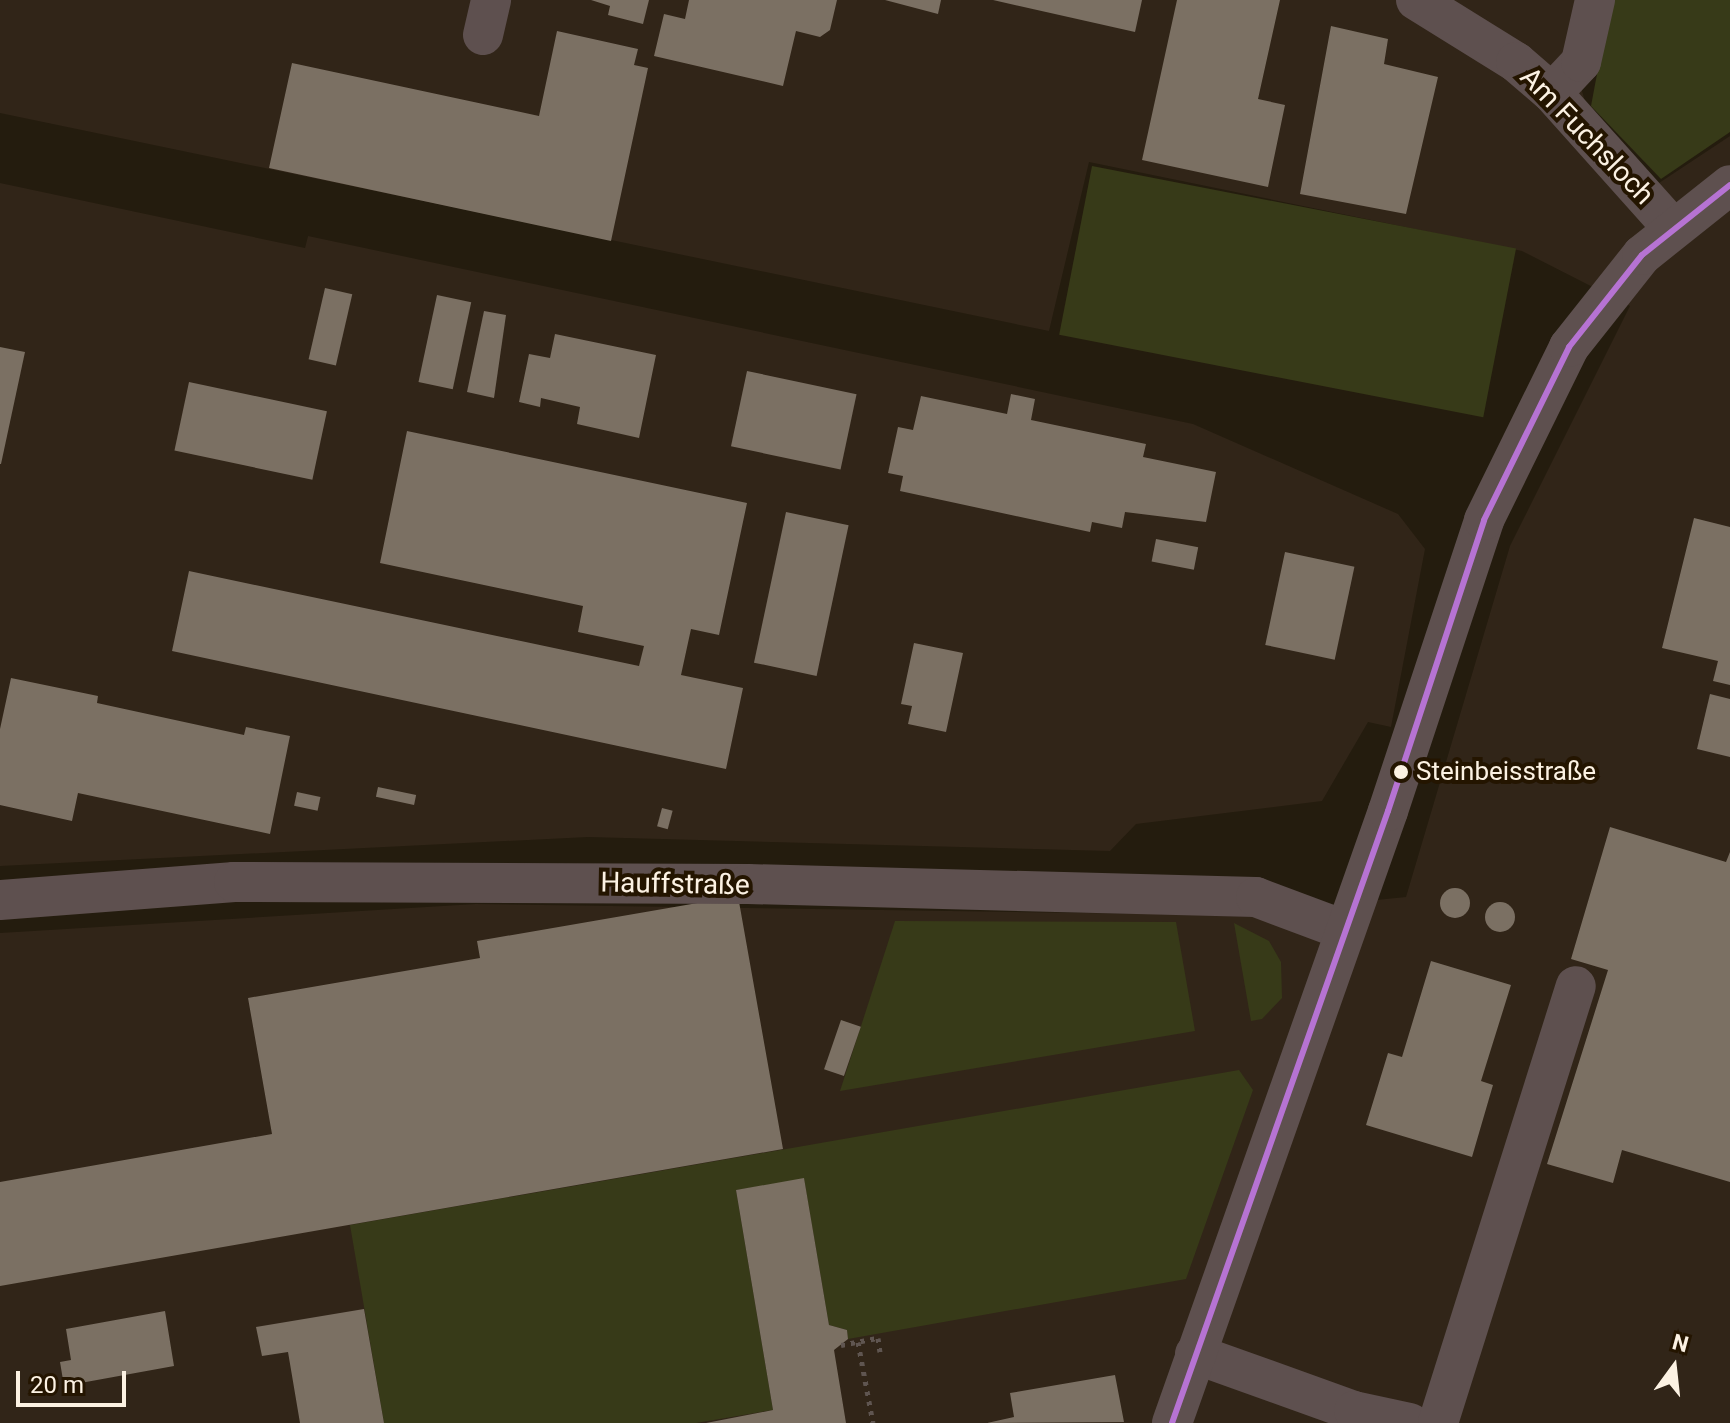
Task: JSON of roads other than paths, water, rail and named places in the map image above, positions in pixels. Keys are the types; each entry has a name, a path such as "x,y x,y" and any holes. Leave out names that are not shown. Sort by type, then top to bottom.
{"street":[{"name":"Am Fuchsloch","path":"1416,0 1516,62 1552,93 1672,227"},
{"path":"1552,93 1581,62 1595,0"},
{"path":"1172,1423 1490,506 1569,347 1615,285 1672,227 1730,185"},
{"name":"Hauffstraße","path":"0,900 234,882 748,884 1256,897 1344,930"},
{"path":"1438,1423 1576,986"},
{"path":"1195,1354 1354,1411 1410,1423"}],"place":[{"name":"Steinbeisstraße","path":"1401,772"}]}
